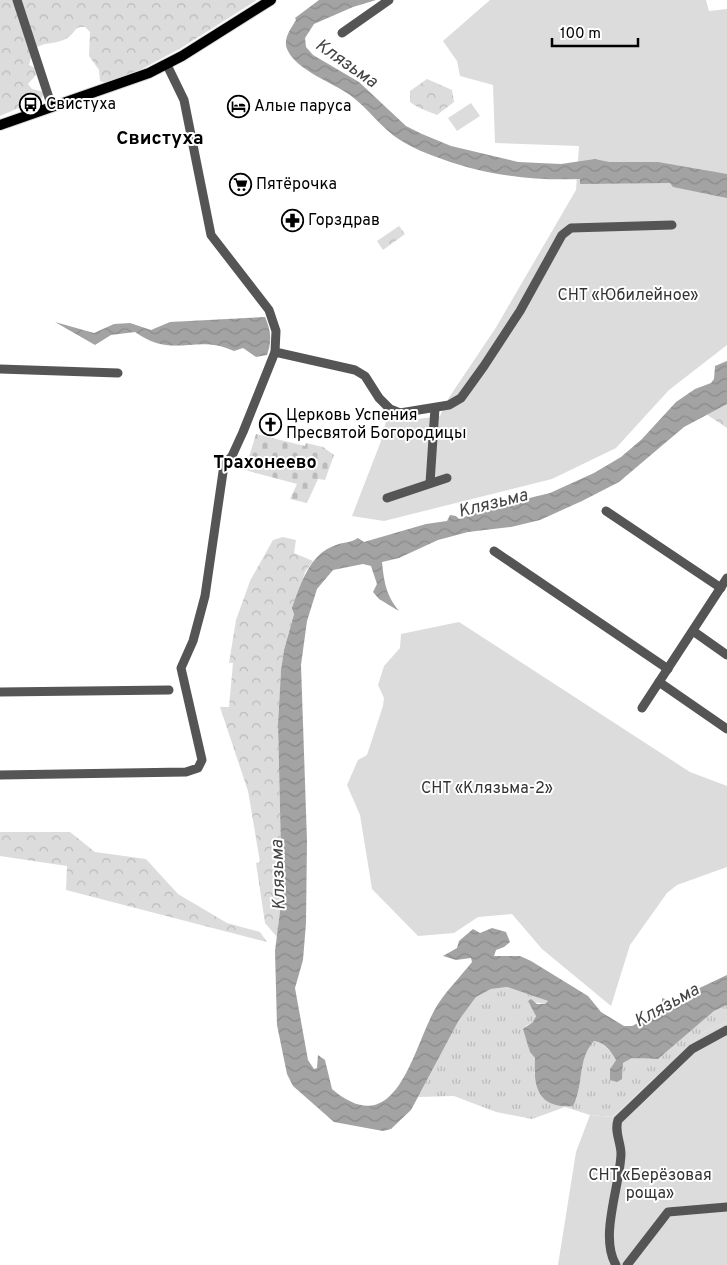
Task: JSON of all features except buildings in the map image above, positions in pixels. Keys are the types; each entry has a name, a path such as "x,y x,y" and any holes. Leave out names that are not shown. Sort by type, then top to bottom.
{"main road":[{"path":"0,125 126,83 167,65 271,0"}],"street":[{"path":"17,0 52,107"},
{"path":"342,33 389,0"},
{"path":"0,776 186,772 198,768 202,760 181,668 193,641 204,596 224,465 232,456 243,432 275,352 276,331 269,310 211,234 184,100 167,65"},
{"path":"275,352 355,370 365,376 379,398 390,409 400,413 449,405 461,398 484,366 520,311 562,235 571,228 672,225"},
{"path":"0,369 118,373"},
{"path":"430,483 435,408"},
{"path":"387,498 447,478"},
{"path":"606,511 721,588"},
{"path":"494,551 668,669"},
{"path":"642,708 727,578"},
{"path":"693,631 727,655"},
{"path":"659,682 727,729"},
{"path":"0,692 169,690"},
{"path":"616,1265 612,1258 610,1230 621,1153 616,1127 618,1120 692,1050 727,1030"},
{"path":"627,1265 668,1212 727,1207"}],"green space":[{"path":"0,0 257,0 181,48 140,70 106,83 100,81 99,70 89,56 90,32 85,27 78,28 63,40 41,45 34,50 29,65 35,68 36,75 28,84 32,89 44,92 42,98 0,116"},
{"name":"СНТ «Юбилейное»","path":"490,0 706,0 709,11 727,9 727,345 669,390 616,448 552,479 384,521 352,516 381,441 387,417 397,422 440,416 448,399 495,329 576,190 579,146 495,143 493,85 460,76 457,61 443,41"},
{"path":"427,79 452,90 454,102 437,115 419,108 410,102 410,91"},
{"path":"471,103 480,116 457,131 448,118"},
{"path":"399,226 405,234 383,250 377,241"},
{"path":"727,404 727,428 706,414"},
{"path":"256,434 305,446 306,443 323,447 334,455 325,480 318,479 307,503 290,499 297,484 245,470"},
{"path":"283,537 296,540 294,553 313,561 305,572 284,650 281,670 278,724 282,896 277,937 265,923 256,863 260,862 248,791 220,707 229,707 233,663 229,663 236,620 250,581 273,540"},
{"name":"СНТ «Клязьма-2»","path":"459,622 690,772 727,786 727,867 677,885 667,893 630,945 611,1006 542,949 512,914 478,917 454,933 418,936 372,889 360,815 347,785 358,760 367,755 383,706 384,698 378,685 384,666 400,648 401,634"},
{"path":"0,832 70,832 95,852 146,859 178,894 227,923 260,932 267,942 66,890 67,866 0,856"},
{"path":"507,987 548,1001 545,1004 528,1001 536,1015 533,1022 526,1026 530,1051 535,1058 534,1074 576,1100 583,1061 594,1041 612,1053 616,1060 610,1069 622,1079 623,1063 632,1058 658,1059 714,1011 727,1005 727,1022 704,1032 612,1117 590,1115 565,1107 532,1119 496,1112 454,1096 418,1097 459,1020 476,997 491,989"},
{"name":"СНТ «Берёзовая роща»","path":"727,1022 727,1265 558,1265 576,1152 590,1115 612,1117 704,1032"}],"water":[{"path":"319,0 376,0 353,7 314,24 305,38 306,47 313,55 359,82 406,126 422,134 451,146 518,162 561,164 595,159 609,162 658,162 727,174 727,198 673,187 670,183 580,184 580,179 510,176 458,165 415,148 393,135 350,95 299,64 288,51 286,39 296,20 295,18"},
{"path":"265,317 269,326 269,350 267,355 256,357 243,348 234,351 208,344 173,346 161,344 135,332 111,335 95,345 55,322 94,333 114,324 130,323 151,330 170,322"},
{"name":"Клязьма","path":"727,361 727,404 684,427 619,482 540,520 511,527 468,532 438,540 399,558 382,562 386,588 399,611 379,599 373,592 377,584 371,566 363,564 333,570 317,589 307,621 301,665 307,841 306,923 303,960 295,988 308,1060 314,1069 317,1068 318,1055 325,1060 332,1089 355,1103 373,1105 388,1097 401,1082 438,1004 472,962 471,958 456,960 443,956 457,948 459,941 473,929 480,933 492,928 506,932 510,942 496,950 494,956 520,956 531,961 588,996 601,1012 624,1026 632,1026 660,1012 662,1009 662,998 672,1001 727,975 727,1005 714,1011 658,1059 632,1058 623,1063 622,1079 617,1082 610,1080 610,1069 616,1060 607,1048 601,1043 594,1041 585,1056 579,1090 573,1106 561,1106 545,1100 540,1094 535,1078 535,1058 530,1052 523,1029 533,1022 536,1016 528,1001 531,999 537,1004 545,1004 548,1001 507,987 491,989 476,997 459,1020 411,1110 391,1129 383,1131 334,1122 293,1086 287,1074 277,1025 275,951 282,896 278,724 281,670 284,650 294,614 292,608 307,571 319,555 336,545 358,538 364,542 426,524 447,521 450,515 456,516 459,519 488,508 550,493 594,473 621,457 642,439 676,402 695,389 711,383 714,379 715,366"}],"place":[{"name":"Свистуха","path":"30,105"},
{"name":"Алые паруса","path":"238,107"},
{"name":"Пятёрочка","path":"240,185"},
{"name":"Горздрав","path":"292,221"},
{"name":"Церковь Успения Пресвятой Богородицы","path":"270,425"}],"district":[{"name":"Свистуха","path":"160,139"},
{"name":"Трахонеево","path":"265,463"}]}
